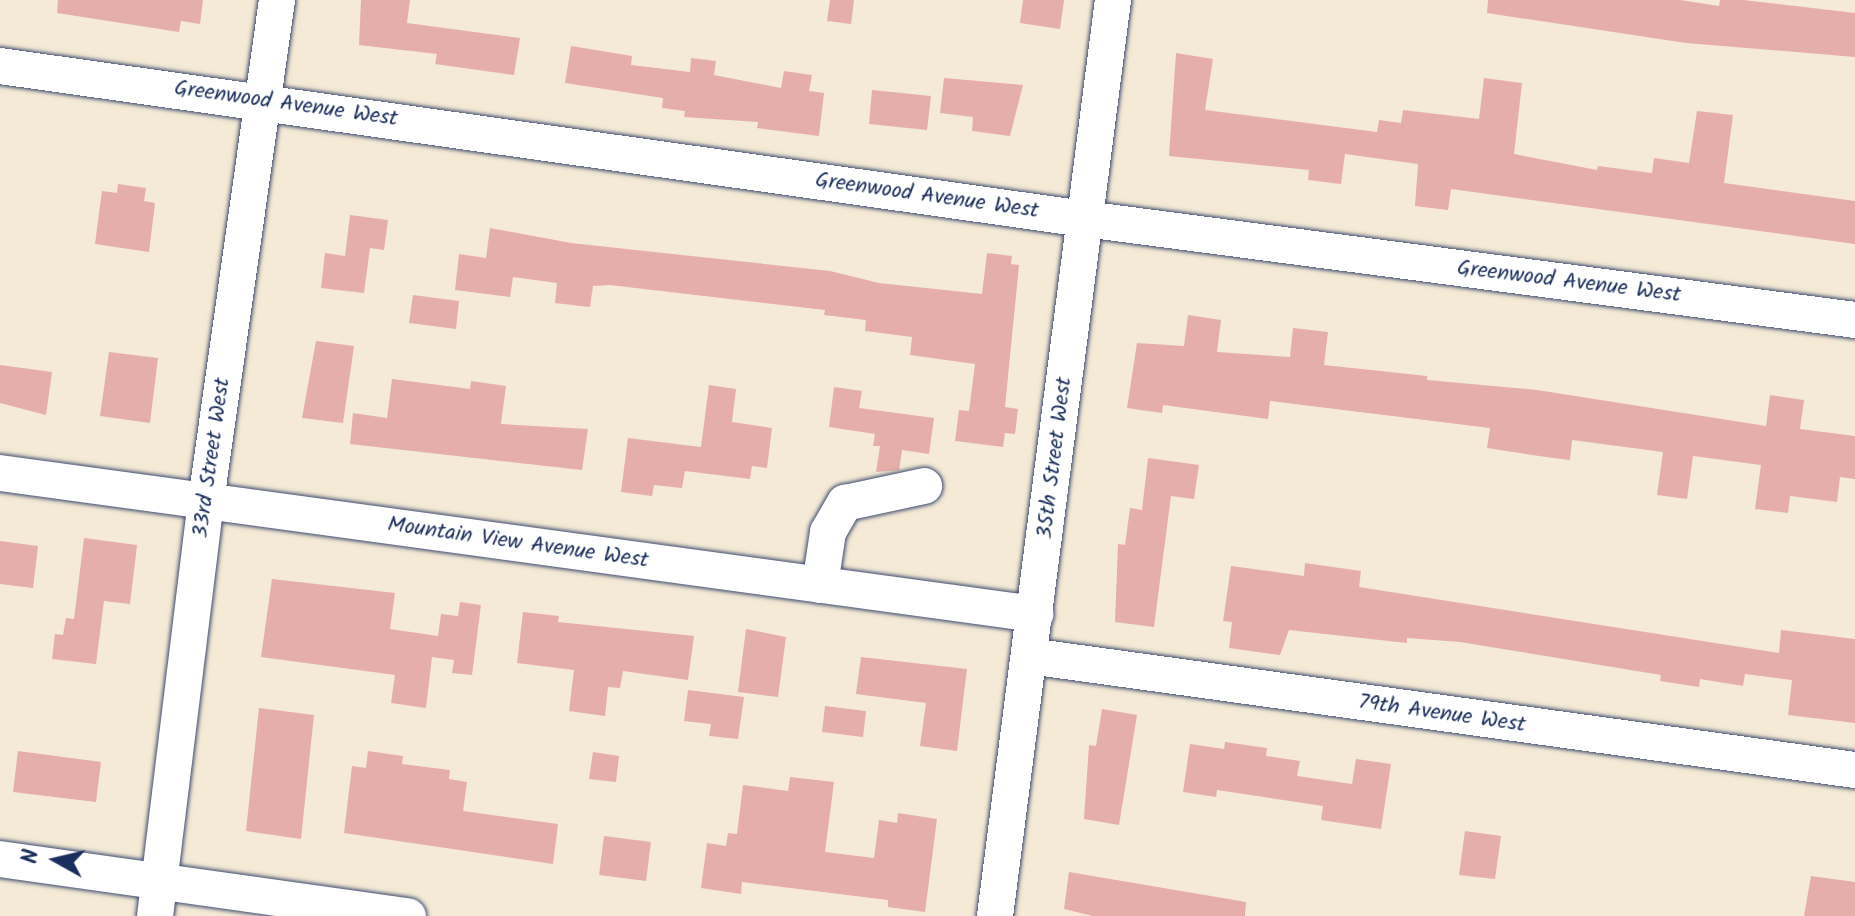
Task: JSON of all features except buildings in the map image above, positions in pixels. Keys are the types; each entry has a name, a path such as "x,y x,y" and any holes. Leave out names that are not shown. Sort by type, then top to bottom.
{"street":[{"name":"33rd Street West","path":"157,899 206,501 277,0"},
{"name":"35th Street West","path":"995,916 1113,0"},
{"name":"Greenwood Avenue West","path":"0,66 264,100 1085,219 1855,320"},
{"name":"Mountain View Avenue West","path":"0,473 1035,614"},
{"path":"820,585 828,532 845,503 924,486"},
{"name":"79th Avenue West","path":"1029,656 1855,770"},
{"path":"0,859 157,899 408,916"}]}
